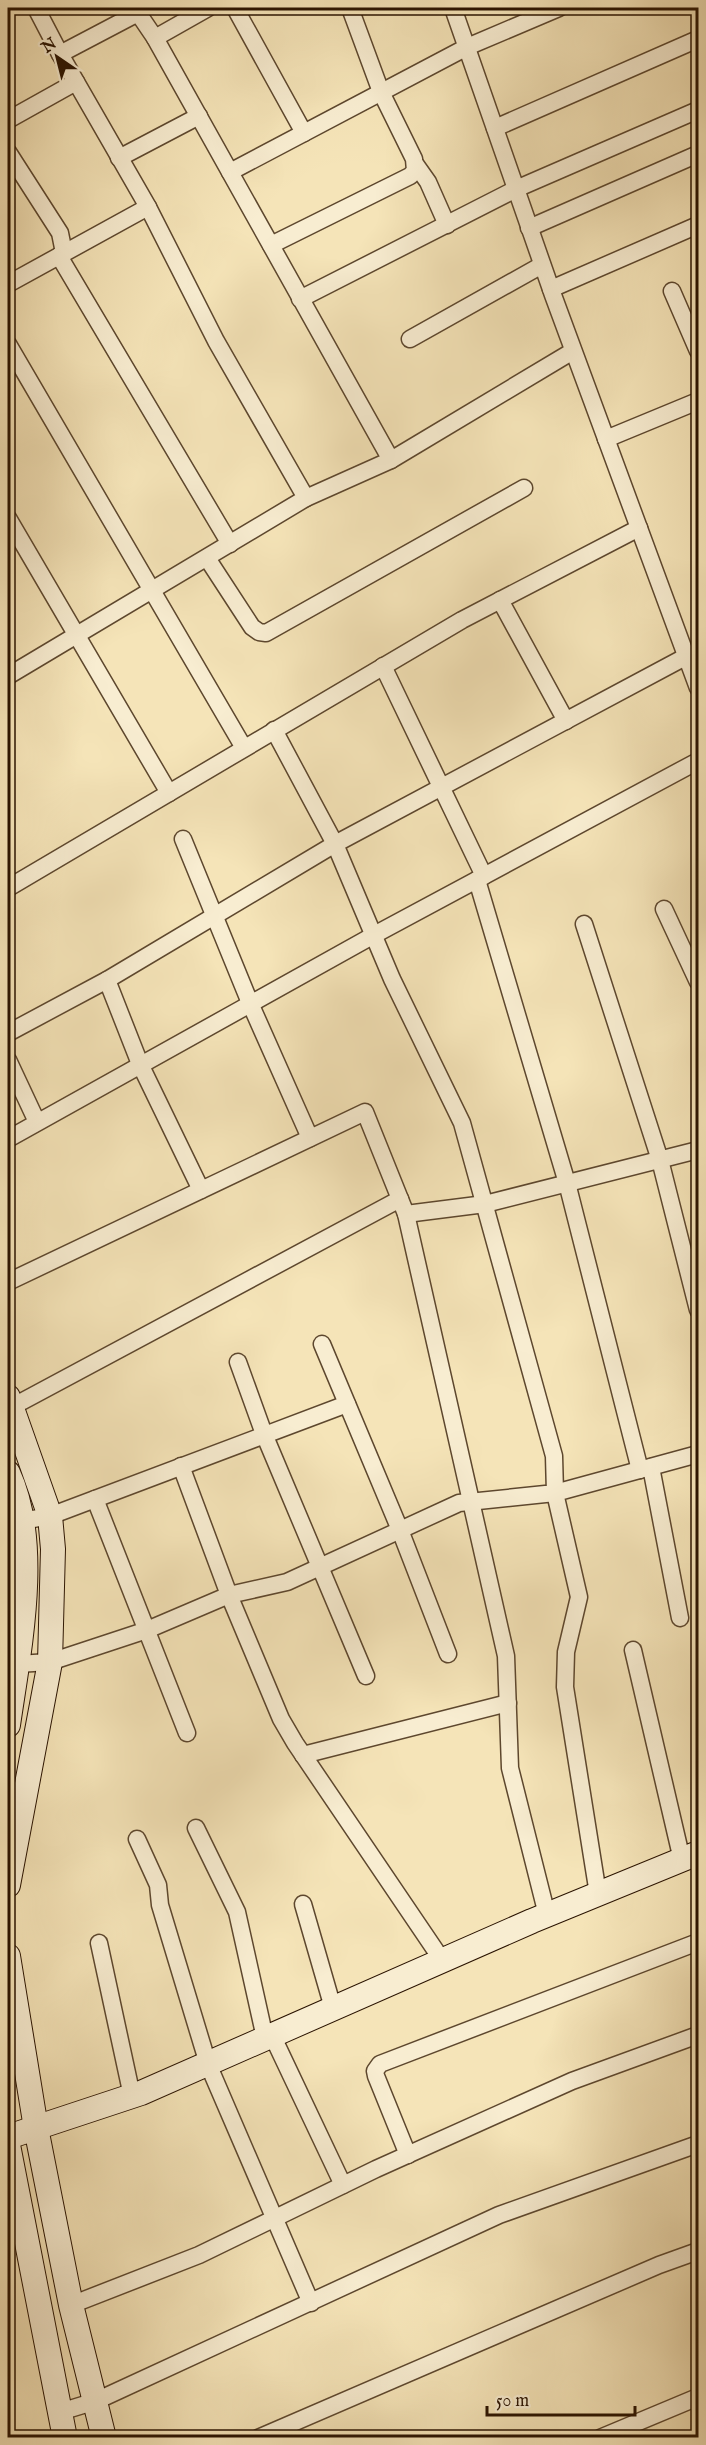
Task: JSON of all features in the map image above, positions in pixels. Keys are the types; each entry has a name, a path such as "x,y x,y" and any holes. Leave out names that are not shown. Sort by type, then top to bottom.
{"main road":[{"path":"8,1885 50,1662 53,1549 50,1516 37,1473 9,1404"},
{"path":"8,1473 16,1492 22,1521 26,1572 17,1664 8,1725"},
{"path":"8,2137 132,2096 546,1915 690,1857"},
{"path":"8,1956 36,2128 71,2305 104,2438"},
{"path":"8,2145 65,2438"}],"street":[{"path":"36,8 148,207 216,341 306,498"},
{"path":"155,38 208,8"},
{"path":"235,8 304,133"},
{"path":"350,8 381,92 416,165 428,182 447,225"},
{"path":"453,8 573,351 699,688"},
{"path":"230,172 467,47 559,8"},
{"path":"60,54 136,10 155,38 391,460"},
{"path":"495,128 699,39"},
{"path":"8,120 76,82"},
{"path":"300,299 516,189 699,110"},
{"path":"119,158 199,116"},
{"path":"8,152 60,232 62,254 230,544"},
{"path":"529,228 699,154"},
{"path":"271,245 410,176 415,171 416,165"},
{"path":"8,284 148,207"},
{"path":"551,290 699,225"},
{"path":"410,339 542,265"},
{"path":"672,291 699,351"},
{"path":"8,344 244,748"},
{"path":"8,676 306,498 391,460 573,351"},
{"path":"606,439 699,401"},
{"path":"207,558 252,627 259,632 266,633 524,488"},
{"path":"8,519 169,792"},
{"path":"8,888 383,666 500,600 639,528"},
{"path":"500,600 566,720"},
{"path":"8,1033 107,980 335,844 687,656"},
{"path":"383,666 443,787 481,878 646,1469 680,1618"},
{"path":"274,730 335,844 392,979 462,1123 485,1204 554,1456 555,1493 579,1597 566,1652 565,1687 598,1894"},
{"path":"8,1139 250,1003 699,760"},
{"path":"183,839 213,916 310,1138"},
{"path":"664,909 699,982"},
{"path":"584,924 660,1160 699,1310"},
{"path":"107,980 140,1064 201,1190"},
{"path":"8,1060 37,1122"},
{"path":"8,1282 365,1112 403,1207 506,1656 510,1768 546,1915"},
{"path":"9,1404 403,1207 485,1204 699,1150"},
{"path":"322,1344 400,1530 448,1654"},
{"path":"238,1362 264,1434 366,1676"},
{"path":"22,1521 50,1516 347,1404"},
{"path":"17,1664 50,1662 147,1630 229,1595 287,1582 459,1503 555,1493 699,1454"},
{"path":"181,1466 229,1595 281,1719 442,1960"},
{"path":"95,1499 187,1733"},
{"path":"633,1650 690,1857"},
{"path":"303,1755 508,1702"},
{"path":"196,1828 237,1912 268,2036 343,2185"},
{"path":"137,1839 158,1885 160,1905 208,2064 311,2303"},
{"path":"303,1904 333,2008"},
{"path":"408,2155 376,2076 375,2071 380,2064 699,1942"},
{"path":"99,1943 132,2096"},
{"path":"71,2305 199,2255 343,2185 572,2080 699,2035"},
{"path":"60,2412 96,2401 500,2215 699,2144"},
{"path":"258,2438 659,2265 699,2251"},
{"path":"600,2438 699,2397"}]}
